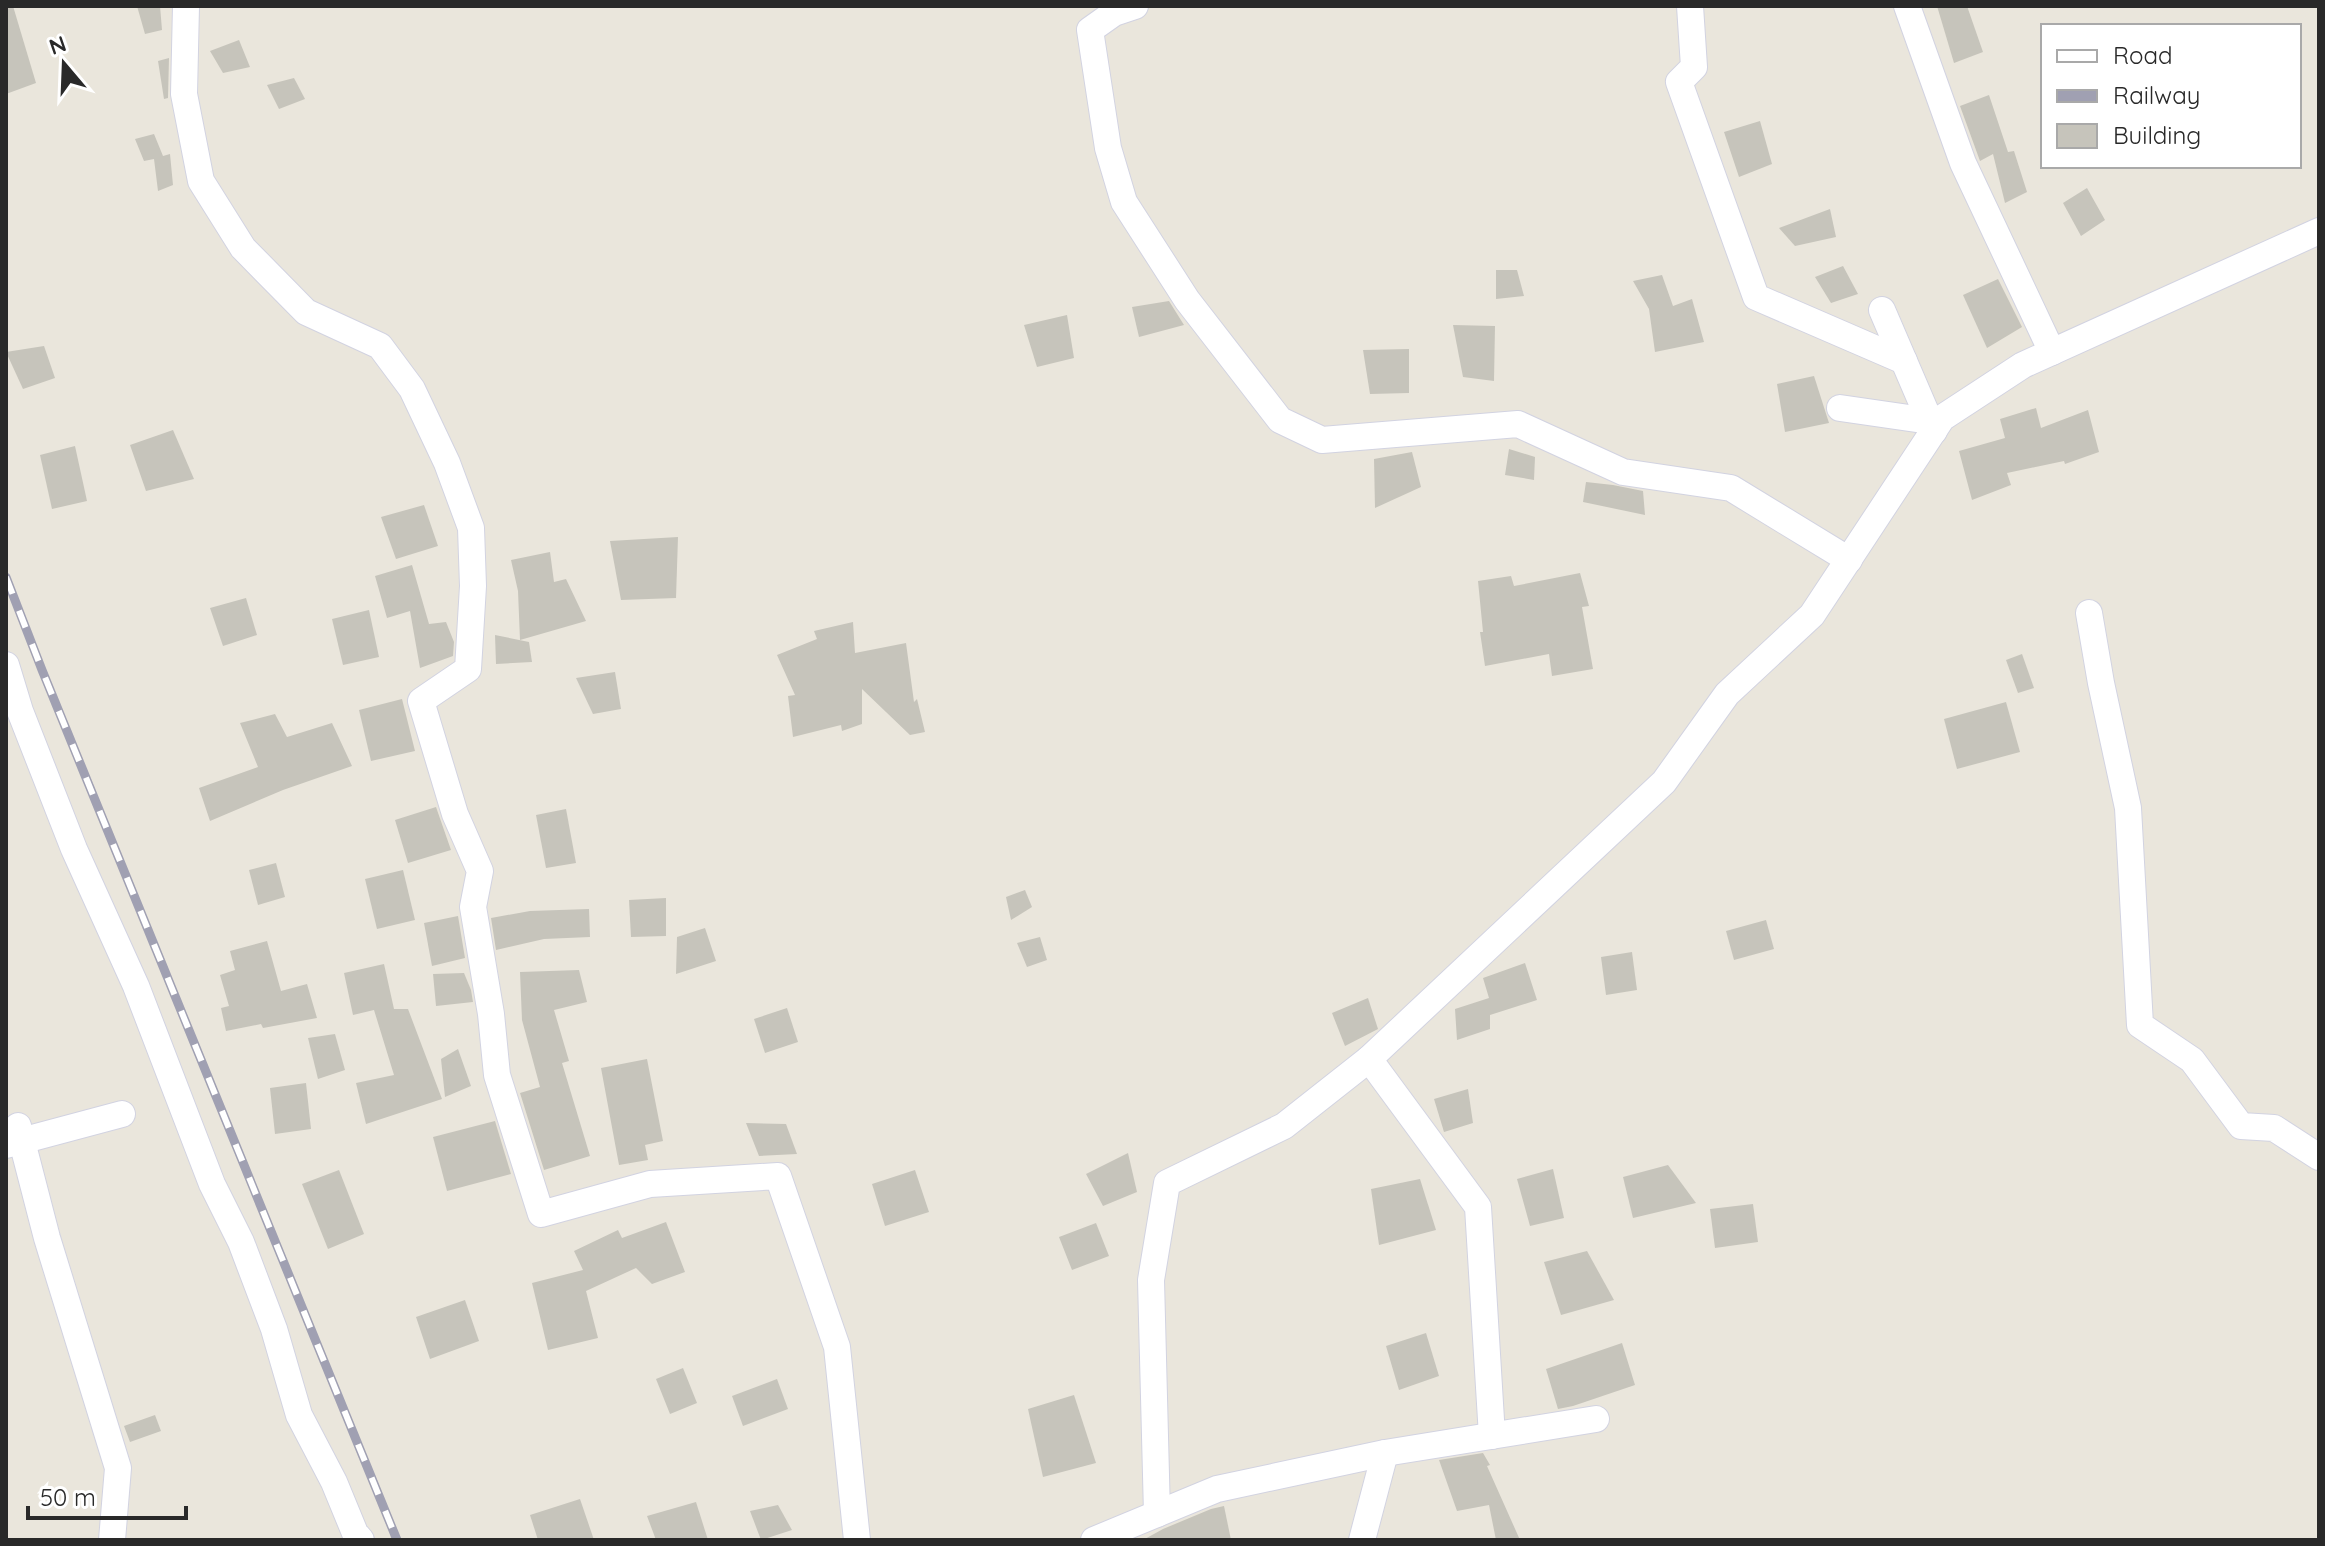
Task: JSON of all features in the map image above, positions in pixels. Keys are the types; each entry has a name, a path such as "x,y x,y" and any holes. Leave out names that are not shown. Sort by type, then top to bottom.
{"street":[{"path":"186,6 184,94 201,181 243,248 306,312 380,346 412,389 447,463 471,528 473,586 468,669 421,701 455,814 480,871 473,907 491,1014 497,1075 541,1214 650,1184 778,1176 837,1347 857,1540"},
{"path":"1135,6 1114,13 1090,30 1108,148 1124,202 1187,300 1280,420 1322,440 1518,424 1623,472 1731,488 1849,560"},
{"path":"1690,6 1694,67 1679,82 1756,297 1904,361"},
{"path":"1907,6 1963,163 2052,352"},
{"path":"1157,1514 1151,1280 1167,1183 1284,1126 1369,1059 1664,782 1727,694 1812,615 1932,426 2023,365 2319,231"},
{"path":"1882,310 1932,426"},
{"path":"1840,408 1932,426"},
{"path":"2089,613 2128,808 2140,1025 2192,1060 2241,1126 2274,1128 2319,1157"},
{"path":"6,665 20,711 74,849 136,986 212,1184 241,1242 274,1329 299,1415 361,1540"},
{"path":"1369,1059 1478,1207 1492,1436"},
{"path":"112,1540 118,1468 15,1138 122,1114"},
{"path":"1094,1540 1217,1489 1385,1453 1596,1419"},
{"path":"1362,1540 1385,1453"}],"building":[{"path":"6,6 13,6 36,83 6,94"},
{"path":"137,6 160,6 162,30 145,34"},
{"path":"1937,6 1967,6 1983,52 1954,63"},
{"path":"239,40 250,67 223,73 210,51"},
{"path":"169,58 168,98 164,99 158,61"},
{"path":"294,78 305,99 279,109 267,85"},
{"path":"1989,95 2008,152 2014,151 2027,192 2005,203 1993,154 1980,161 1960,106"},
{"path":"1760,121 1772,164 1739,177 1724,132"},
{"path":"154,134 163,156 170,154 173,185 158,191 154,159 144,161 135,139"},
{"path":"2087,188 2105,220 2081,236 2063,203"},
{"path":"1830,209 1836,237 1795,246 1779,228"},
{"path":"1843,266 1858,294 1831,303 1815,277"},
{"path":"1496,270 1517,270 1524,296 1496,299"},
{"path":"1662,275 1673,306 1692,299 1704,342 1655,352 1649,309 1633,281"},
{"path":"1998,279 2022,327 1987,348 1963,295"},
{"path":"1169,301 1184,325 1139,337 1132,307"},
{"path":"1067,315 1074,358 1037,367 1024,325"},
{"path":"1453,325 1495,326 1494,381 1463,377"},
{"path":"44,346 55,378 23,389 6,352"},
{"path":"1409,349 1409,393 1370,394 1363,350"},
{"path":"1814,376 1829,423 1785,432 1777,384"},
{"path":"2036,408 2041,428 2088,410 2099,452 2065,464 2064,461 2007,473 2011,485 1972,500 1959,451 2005,438 2000,419"},
{"path":"173,430 194,479 146,491 130,445"},
{"path":"75,446 87,501 52,509 40,455"},
{"path":"1509,449 1535,457 1534,480 1505,475"},
{"path":"1412,452 1421,487 1375,508 1374,459"},
{"path":"1586,482 1643,491 1645,515 1583,502"},
{"path":"424,505 438,546 396,559 381,517"},
{"path":"678,537 676,598 621,600 610,541"},
{"path":"550,552 554,582 566,579 586,621 520,640 518,591 511,560"},
{"path":"412,565 429,624 446,622 454,642 453,656 420,668 410,611 387,618 375,576"},
{"path":"1580,573 1589,606 1582,607 1593,669 1552,676 1549,654 1485,666 1478,581 1511,576 1514,586"},
{"path":"246,598 257,635 223,646 210,608"},
{"path":"369,610 379,657 343,665 332,619"},
{"path":"853,622 855,653 906,643 914,702 917,699 925,732 910,735 862,689 862,724 842,731 841,725 793,737 788,696 795,695 777,655 817,639 814,631"},
{"path":"495,635 529,642 532,662 496,664"},
{"path":"2022,654 2034,688 2018,693 2006,660"},
{"path":"615,672 621,709 593,714 576,678"},
{"path":"402,699 415,751 371,761 359,710"},
{"path":"2006,702 2020,752 1957,769 1944,719"},
{"path":"275,714 287,737 332,723 352,766 283,790 210,821 199,788 258,767 240,723"},
{"path":"436,807 451,850 408,863 395,820"},
{"path":"566,809 576,863 546,868 536,815"},
{"path":"276,863 285,897 258,905 249,870"},
{"path":"403,870 415,920 377,929 365,879"},
{"path":"1025,890 1032,907 1011,920 1006,897"},
{"path":"666,898 666,936 631,937 629,900"},
{"path":"589,909 590,937 544,939 496,950 491,918 530,911"},
{"path":"458,916 465,958 432,966 424,923"},
{"path":"1766,920 1774,949 1734,960 1726,931"},
{"path":"705,928 716,961 676,974 677,937"},
{"path":"1040,937 1047,960 1027,967 1017,943"},
{"path":"267,941 281,991 307,984 317,1018 226,1031 221,1008 229,1006 220,975 235,970 230,951"},
{"path":"1632,952 1637,990 1606,995 1601,957"},
{"path":"1525,963 1537,1000 1490,1015 1490,1029 1457,1040 1455,1009 1489,998 1483,978"},
{"path":"384,964 394,1009 408,1009 442,1099 366,1124 356,1083 394,1075 374,1010 353,1015 344,973"},
{"path":"579,970 587,1002 554,1010 569,1061 562,1063 590,1156 544,1170 520,1093 540,1087 522,1020 520,972"},
{"path":"464,973 473,1002 436,1006 433,974"},
{"path":"1368,998 1378,1029 1345,1046 1332,1013"},
{"path":"787,1008 798,1042 765,1053 754,1019"},
{"path":"335,1034 345,1070 318,1079 308,1038"},
{"path":"458,1049 471,1086 445,1097 441,1059"},
{"path":"647,1059 663,1141 645,1145 648,1160 619,1165 601,1068"},
{"path":"306,1083 311,1129 275,1134 270,1088"},
{"path":"1468,1089 1473,1123 1444,1132 1434,1099"},
{"path":"495,1121 511,1174 447,1191 433,1137"},
{"path":"746,1123 786,1124 797,1154 759,1156"},
{"path":"1128,1153 1137,1192 1103,1206 1086,1174"},
{"path":"1668,1165 1696,1203 1633,1218 1623,1177"},
{"path":"1553,1169 1564,1218 1530,1226 1517,1179"},
{"path":"339,1170 364,1234 328,1249 302,1184"},
{"path":"915,1170 929,1212 885,1226 872,1184"},
{"path":"1420,1179 1436,1230 1379,1245 1371,1189"},
{"path":"1753,1204 1758,1242 1715,1248 1710,1209"},
{"path":"666,1222 685,1272 652,1284 636,1268 586,1291 598,1338 548,1350 532,1283 583,1270 574,1251 618,1230 622,1238"},
{"path":"1096,1223 1109,1256 1072,1270 1059,1237"},
{"path":"1587,1251 1614,1300 1561,1315 1544,1262"},
{"path":"465,1300 479,1341 430,1359 416,1317"},
{"path":"1426,1333 1439,1376 1399,1390 1386,1346"},
{"path":"1622,1343 1635,1385 1558,1409 1546,1369"},
{"path":"683,1368 697,1403 670,1414 656,1379"},
{"path":"777,1379 788,1409 743,1426 732,1396"},
{"path":"1074,1395 1096,1463 1043,1477 1028,1409"},
{"path":"155,1415 161,1431 130,1442 124,1426"},
{"path":"1483,1453 1520,1540 1496,1540 1489,1505 1457,1511 1439,1460"},
{"path":"580,1499 594,1540 538,1540 530,1515"},
{"path":"696,1502 708,1540 656,1540 647,1516"},
{"path":"778,1505 792,1530 761,1540 750,1511"},
{"path":"1224,1506 1231,1540 1143,1540 1163,1529"}],"railway":[{"path":"6,577 397,1540"}]}
